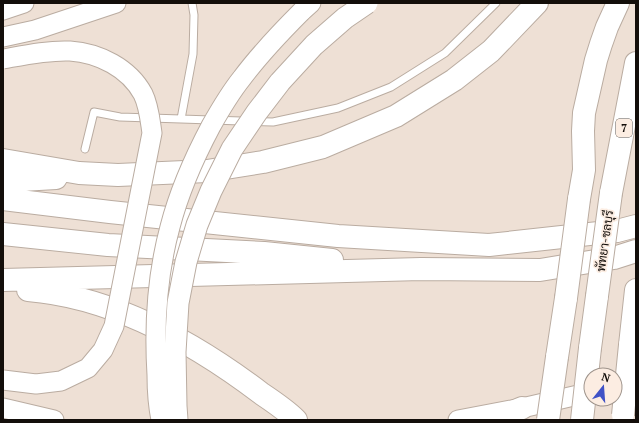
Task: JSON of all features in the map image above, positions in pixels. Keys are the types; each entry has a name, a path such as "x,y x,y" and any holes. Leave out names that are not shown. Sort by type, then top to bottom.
{"highway":[{"path":"3,181 207,171 262,162 323,147 396,116 454,80 491,51 537,3"},
{"path":"548,420 584,170 584,113 596,60 606,27 618,3"},
{"name":"พัทยา-ชลบุรี","path":"582,420 611,193 636,63"},
{"path":"3,160 80,173 118,175"},
{"path":"3,199 338,236 489,245 617,231 636,226"},
{"path":"3,234 108,245 264,252 421,269"},
{"path":"3,280 421,269 540,270 614,258 636,251"},
{"path":"3,288 67,295 122,313 149,324 170,334 206,355 243,379 296,420"},
{"path":"622,417 636,291"},
{"path":"494,420 522,408"}],"main road":[{"path":"3,10 24,3"},
{"path":"3,37 35,30 116,3"},
{"path":"177,420 175,352 178,303 186,262 197,225 211,191 232,149 257,112 280,82 314,45 345,18 367,3"},
{"path":"161,420 158,407 155,352 157,309 164,255 170,226 182,188 202,144 220,110 241,78 272,41 306,8"},
{"path":"3,59 47,52 70,51 90,54 112,62 131,77 143,95 149,113 152,133 114,326 103,350 88,368 61,381 36,384 3,380"},
{"path":"623,383 636,377"},
{"path":"623,384 636,382"},
{"path":"458,420 522,408 583,394"},
{"path":"3,408 54,420"}],"lane":[{"path":"182,119 193,54 194,15 192,3"},
{"path":"84,149 94,112 120,116 273,122 338,108 391,87 445,53 496,3"}]}
